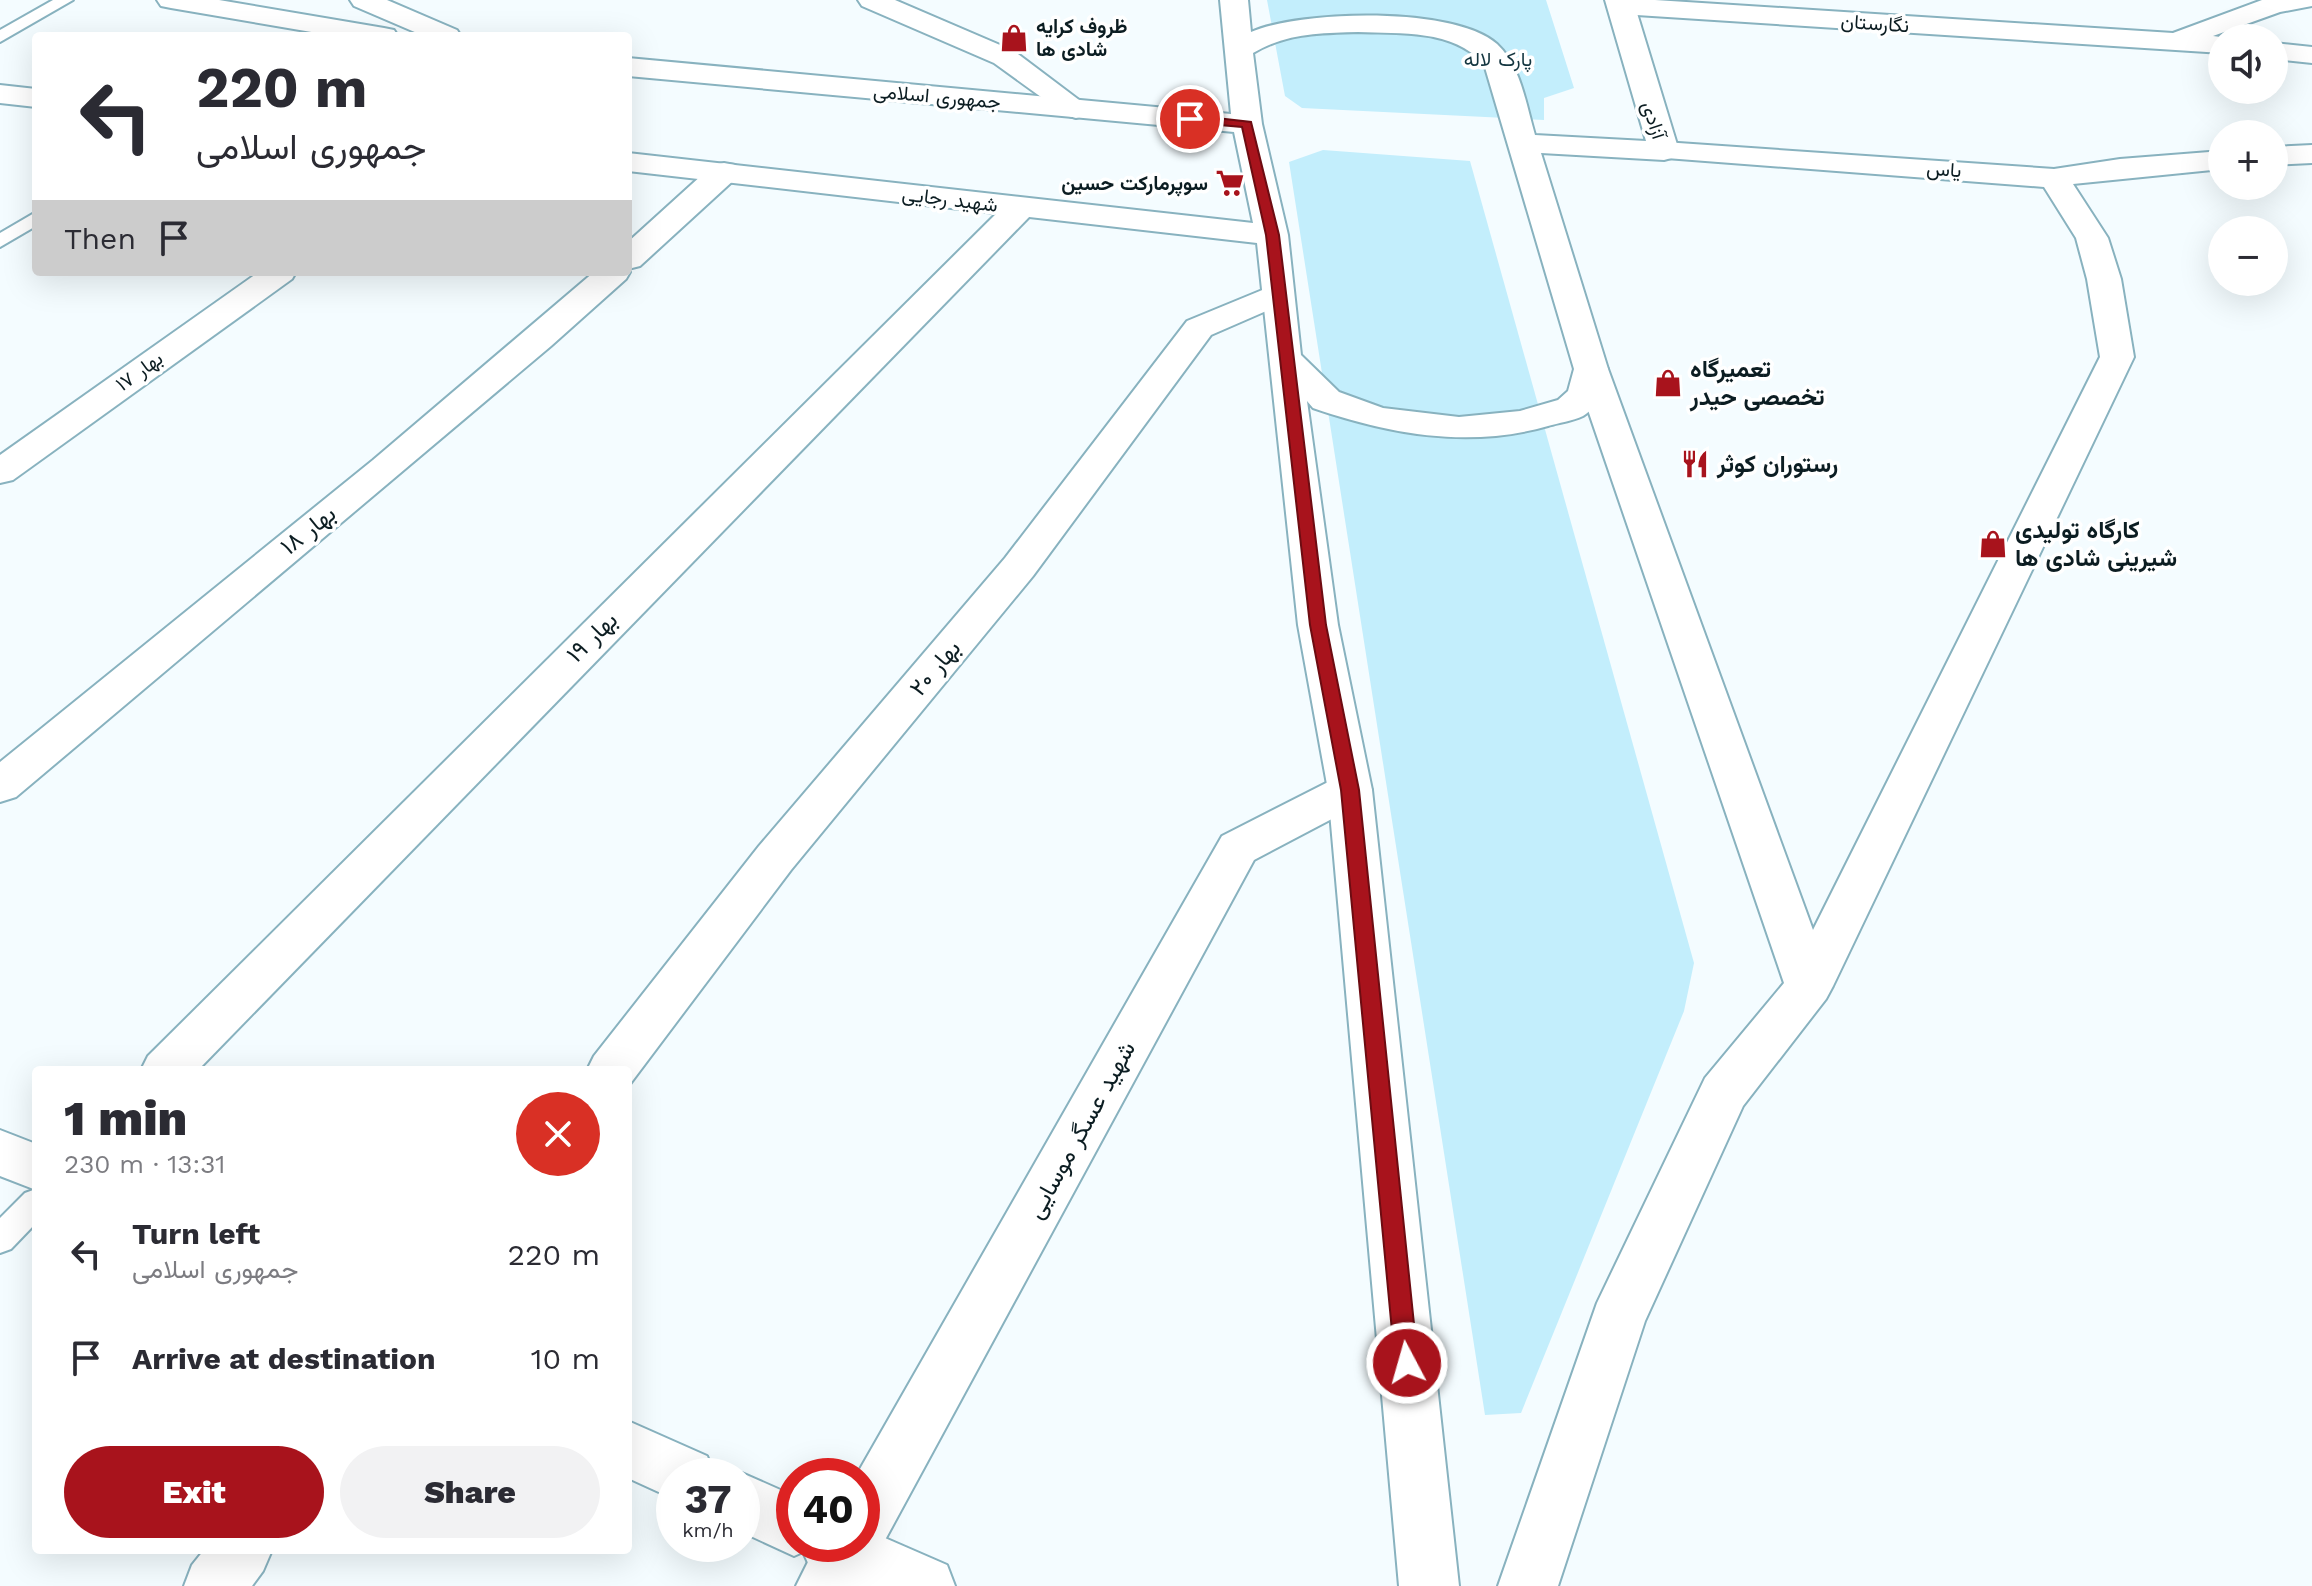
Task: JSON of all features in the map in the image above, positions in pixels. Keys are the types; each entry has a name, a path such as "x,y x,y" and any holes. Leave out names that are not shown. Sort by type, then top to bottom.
{"street":[{"path":"171,0 360,32"},
{"path":"364,0 438,32"},
{"path":"872,0 1004,57 1076,109"},
{"path":"1234,0 1247,124 1272,235 1318,625 1350,790 1429,1586"},
{"path":"2175,40 2274,5 2303,0"},
{"name":"نگارستان","path":"1620,3 2075,24 2208,44"},
{"name":"آزادی","path":"1524,143 1664,151 1620,3"},
{"path":"1239,50 1256,38 1301,26 1358,24 1427,28 1456,34 1492,53 1498,62 1591,369 1809,986"},
{"path":"2288,52 2312,55"},
{"name":"جمهوری اسلامی","path":"632,67 1247,124"},
{"path":"0,94 32,98"},
{"name":"یاس","path":"1664,151 2054,178 2120,168 2208,161"},
{"path":"2288,155 2312,154"},
{"name":"شهید رجایی","path":"632,162 1272,235"},
{"path":"632,255 724,172"},
{"path":"1528,1586 1617,1321 1723,1093 1809,986 2117,357 2104,279 2092,238 2054,178"},
{"name":"بهار ۱۹","path":"170,1066 1021,207"},
{"name":"بهار ۱۷","path":"0,472 274,276"},
{"name":"بهار ۱۸","path":"0,786 197,620 511,365 610,276"},
{"name":"بهار ۲۰","path":"615,1066 775,858 1019,567 1199,328 1277,294"},
{"path":"1284,357 1326,400 1378,418 1459,428 1522,422 1571,408 1585,394 1591,369"},
{"name":"شهید عسگر موسایی","path":"880,1484 1238,848 1350,790"},
{"path":"0,1152 32,1166"},
{"path":"632,1450 656,1462"},
{"path":"214,1586 239,1554"},
{"path":"870,1562 925,1586"}],"lane":[{"path":"0,37 65,0"},
{"path":"0,241 32,221"},
{"path":"0,1239 32,1206"}],"green space":[{"name":"پارک لاله","path":"1267,0 1546,0 1574,88 1544,98 1544,120 1302,108 1285,96"},
{"path":"1323,150 1470,161 1694,963 1684,1011 1521,1413 1485,1415 1289,162"}],"place":[{"name":"ظروف کرایه شادی ها","path":"1014,38"},
{"name":"سوپرمارکت حسین","path":"1230,183"},
{"name":"تعمیرگاه تخصصی حیدر","path":"1668,383"},
{"name":"رستوران کوثر","path":"1695,464"},
{"name":"کارگاه تولیدی شیرینی شادی ها","path":"1993,544"}],"route":[{"path":"1190,119 1247,124 1272,235 1318,625 1350,790 1407,1363"}]}
